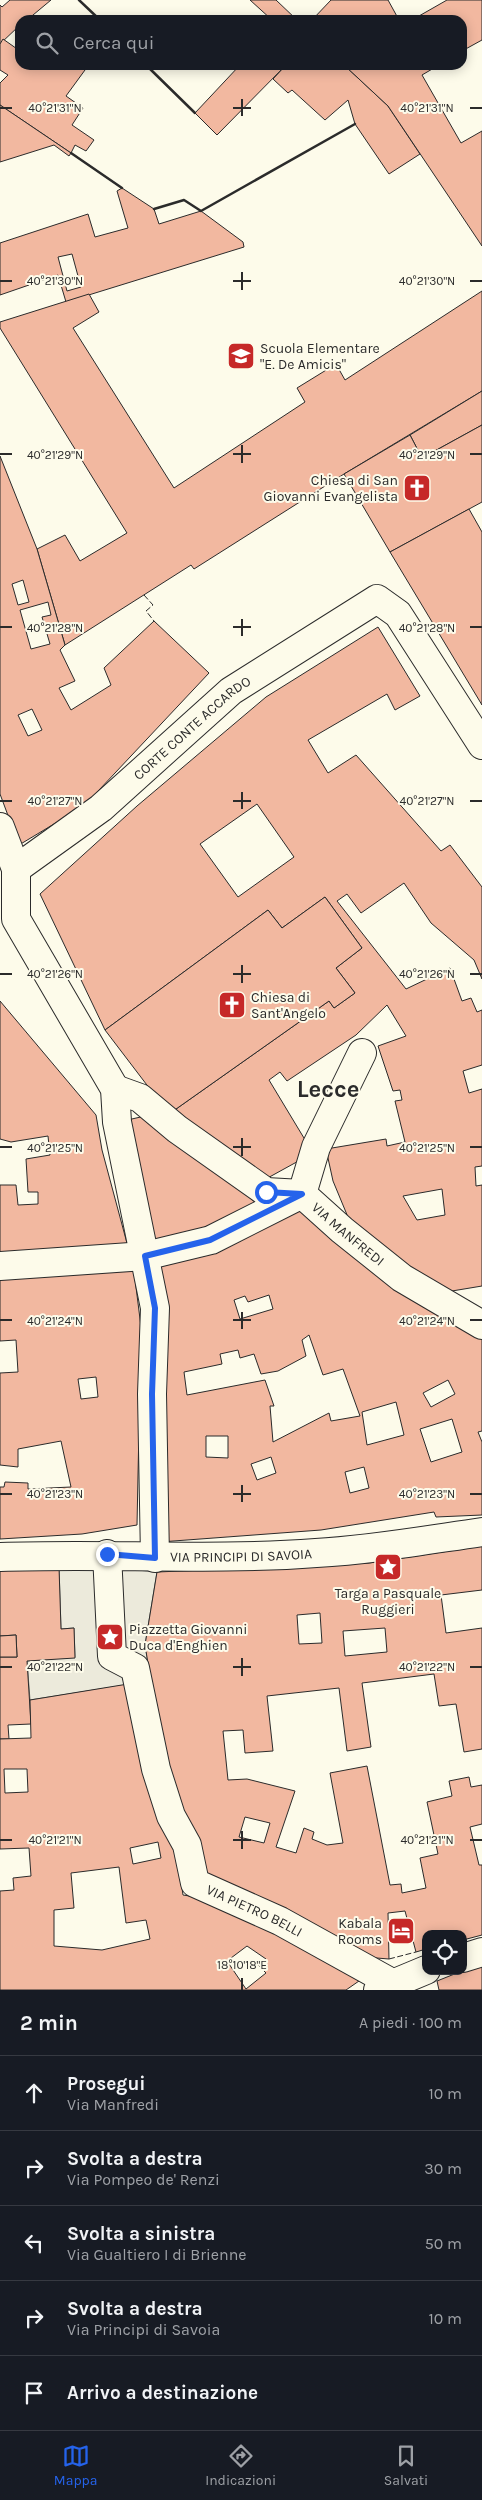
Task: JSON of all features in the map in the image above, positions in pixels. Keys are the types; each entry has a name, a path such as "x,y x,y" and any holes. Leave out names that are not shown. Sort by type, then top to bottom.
{"street":[{"name":"CORTE CONTE ACCARDO","path":"8,869 101,808 230,692 376,599 398,614 482,745"},
{"path":"0,827 8,869 8,923 115,1089 116,1122 155,1308 152,1394 155,1558"},
{"path":"0,1266 145,1256 210,1240 302,1194 316,1147 362,1053"},
{"name":"VIA MANFREDI","path":"115,1089 140,1098 177,1129 266,1192 302,1194 342,1230 402,1278 481,1322"},
{"name":"VIA PRINCIPI DI SAVOIA","path":"0,1557 107,1554 155,1558 316,1553 482,1532"},
{"name":"VIA PIETRO BELLI","path":"107,1554 112,1656 135,1668 156,1769 171,1816 187,1845 195,1883 280,1921 385,1986"},
{"path":"467,1957 482,1952"},
{"path":"385,1986 425,1977"}],"shaded area":[{"name":"Piazzetta Giovanni Duca d'Enghien","path":"59,1567 108,1567 157,1572 145,1645 151,1681 30,1700 27,1661 75,1657 74,1628 61,1629"}],"building":[{"path":"10,0 51,0 33,15 15,15 15,30 0,44 0,5 2,7"},
{"path":"250,0 276,0 292,15 266,15"},
{"path":"331,0 388,0 396,15 317,15"},
{"path":"447,0 482,0 482,40 467,48 467,15 421,15"},
{"path":"3,39 15,47 15,70 85,70 66,96 83,108 72,125 94,140 86,151 75,145 71,153 0,105 0,83 8,75 0,70 0,44"},
{"path":"235,70 281,70 217,135 195,113"},
{"path":"281,70 349,70 388,106 420,154 389,174 355,124 348,100 325,120 292,90 288,93 273,79"},
{"path":"349,70 430,70 422,75 461,143 482,131 482,246 388,106"},
{"path":"0,105 71,153 69,156 54,145 0,162"},
{"path":"122,188 154,209 159,224 201,211 243,242 244,247 66,302 58,275 0,295 0,243 88,214 95,237 128,228 117,191","holes":["72,254 81,287 67,291 58,257"]},
{"path":"482,291 482,391 344,474 194,569 191,565 65,645 37,549 65,535 80,561 127,533 0,328 0,322 89,294 99,312 73,328 174,488 305,402 297,388 336,364 345,380"},
{"path":"482,391 482,425 422,458 410,435"},
{"name":"Chiesa di San Giovanni Evangelista","path":"482,425 482,502 390,552 344,474 410,435 422,458"},
{"path":"0,456 37,549 65,645 60,650 75,681 59,688 71,710 111,685 104,668 154,621 209,673 84,806 19,845 0,794","holes":["23,580 29,602 18,605 12,584","48,602 51,615 42,617 50,644 31,649 20,610","32,709 42,730 28,736 18,715"]},
{"path":"469,509 482,532 482,705 390,552"},
{"path":"378,627 420,696 395,710 387,694 308,740 328,773 356,755 441,851 450,845 482,887 482,979 474,960 431,923 404,883 361,913 347,894 337,901 406,989 450,968 462,1001 471,998 477,1012 482,1010 482,1065 463,1071 469,1093 482,1089 482,1166 475,1167 476,1186 482,1185 482,1286 452,1291 415,1278 350,1222 333,1181 326,1149 386,1139 387,1146 405,1142 395,1101 402,1100 400,1090 393,1091 378,1046 406,1036 387,1005 356,1035 287,1081 280,1072 269,1080 313,1153 264,1180 169,1114 329,1001 334,1008 355,993 336,968 362,948 325,897 282,928 268,910 105,1030 40,894 137,806 266,697","holes":["257,804 294,857 238,897 200,844","442,1189 445,1215 417,1220 403,1196"]},
{"name":"Chiesa di Sant'Angelo","path":"325,897 362,948 336,968 355,993 334,1008 329,1001 169,1114 105,1030 268,910 282,928"},
{"path":"0,1001 96,1115 102,1150 128,1247 0,1254 0,1185 16,1185 18,1205 38,1204 38,1192 28,1192 26,1159 50,1155 48,1136 11,1142 0,1139"},
{"path":"145,1116 214,1165 259,1206 156,1246 123,1121"},
{"path":"300,1206 482,1338 482,1431 478,1432 482,1442 482,1515 436,1517 434,1512 321,1530 160,1542 158,1266","holes":["269,1295 273,1309 240,1319 234,1300 245,1296 248,1302","309,1335 323,1375 343,1369 360,1416 331,1421 329,1413 273,1442 270,1406 274,1406 265,1380 187,1395 184,1372 222,1364 220,1354 238,1350 240,1358 254,1354 261,1374 278,1371 306,1356 302,1340","448,1380 455,1394 431,1407 423,1393","396,1402 404,1435 367,1445 362,1412","452,1419 462,1452 431,1462 420,1429","206,1436 228,1436 228,1458 206,1457","271,1457 276,1473 257,1480 251,1464","364,1467 369,1488 350,1493 345,1472"]},
{"path":"133,1263 141,1327 137,1525 82,1534 0,1539 0,1487 4,1487 5,1482 28,1483 28,1489 71,1487 61,1441 18,1449 18,1467 0,1465 0,1373 18,1372 16,1340 0,1341 0,1275","holes":["96,1377 98,1397 81,1399 78,1379"]},
{"path":"482,1546 482,1590 441,1595 446,1633 482,1628 482,1749 464,1752 456,1704 439,1706 434,1674 362,1683 371,1747 347,1751 339,1688 267,1696 273,1751 245,1753 243,1730 223,1731 228,1780 247,1779 295,1791 276,1847 296,1853 304,1828 314,1832 312,1839 327,1845 343,1843 330,1773 367,1766 390,1885 401,1884 402,1893 426,1888 420,1858 438,1854 427,1802 452,1796 449,1781 469,1777 471,1787 482,1785 482,1824 470,1827 479,1865 482,1865 482,1935 467,1939 467,1930 422,1930 422,1950 416,1952 405,1911 388,1913 389,1959 352,1956 196,1876 171,1805 145,1645 157,1572 369,1563","holes":["320,1613 322,1643 299,1644 297,1615","385,1628 387,1652 345,1656 343,1631","245,1817 270,1823 264,1843 239,1837"]},
{"path":"59,1567 61,1629 74,1628 75,1658 27,1661 31,1724 8,1725 9,1739 0,1739 0,1657 17,1657 16,1635 0,1636 0,1570"},
{"path":"16,1635 17,1657 0,1657 0,1636"},
{"path":"128,1684 177,1856 183,1895 221,1901 313,1947 359,1981 346,1990 0,1990 0,1891 14,1890 13,1878 31,1876 29,1848 0,1849 0,1739 31,1738 30,1700","holes":["4,1769 27,1769 28,1792 5,1793","158,1842 161,1858 133,1864 130,1848","119,1867 126,1923 146,1920 150,1939 102,1950 54,1946 54,1910 74,1908 71,1873","247,1946 266,1959 258,1965 266,1973 246,1989 227,1961"]},
{"path":"482,1963 482,1990 439,1990 437,1981 452,1975 467,1975 467,1969"}],"fence":[{"path":"144,595 153,605 146,611 154,621"},
{"path":"389,1959 416,1952"}],"wall":[{"path":"79,0 95,15"},
{"path":"151,70 195,113"},
{"path":"154,209 184,200 201,211 355,124"},
{"path":"71,153 122,188"}],"place":[{"name":"Scuola Elementare \"E. De Amicis\"","path":"241,356"},
{"name":"Chiesa di San Giovanni Evangelista","path":"417,488"},
{"name":"Chiesa di Sant'Angelo","path":"232,1005"},
{"name":"Targa a Pasquale Ruggieri","path":"388,1567"},
{"name":"Piazzetta Giovanni Duca d'Enghien","path":"110,1637"},
{"name":"Kabala Rooms","path":"401,1931"}],"district":[{"name":"Lecce","path":"328,1089"}],"route":[{"path":"107,1554 155,1558 152,1394 155,1308 145,1256 210,1240 302,1194 266,1192"}]}
